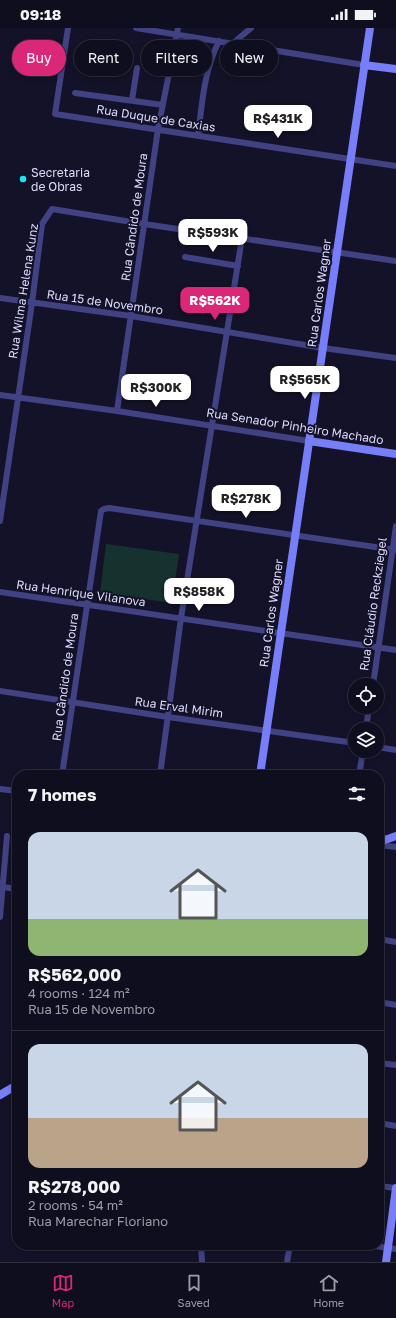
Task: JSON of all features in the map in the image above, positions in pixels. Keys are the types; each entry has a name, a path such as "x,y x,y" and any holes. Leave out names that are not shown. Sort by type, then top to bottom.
{"main road":[{"name":"Rua Carlos Wagner","path":"261,770 370,28"},
{"path":"364,65 396,69"},
{"name":"Rua Senador Pinheiro Machado","path":"309,441 396,454"},
{"path":"384,841 396,836"},
{"path":"0,1095 12,1088"},
{"path":"386,1262 392,1249 396,1188"}],"street":[{"name":"Rua Duque de Caxias","path":"68,28 55,114 396,166"},
{"path":"136,28 177,31 219,41 212,55 205,80 198,136"},
{"path":"237,40 251,28"},
{"name":"Rua Cândido de Moura","path":"117,411 158,129 177,31"},
{"path":"278,51 364,65"},
{"path":"132,100 137,68"},
{"path":"75,93 163,105"},
{"name":"Rua Wilma Helena Kunz","path":"0,521 2,492 18,397 42,224 52,208 144,224"},
{"path":"144,224 396,261"},
{"path":"161,770 181,618 242,238"},
{"path":"185,257 238,266"},
{"name":"Rua 15 de Novembro","path":"0,298 131,316 323,348 396,358"},
{"name":"Rua Senador Pinheiro Machado","path":"0,395 117,411 309,441"},
{"name":"Rua Cândido de Moura","path":"63,770 102,511 109,508 197,521"},
{"path":"197,521 394,550"},
{"name":"Rua Cláudio Reckziegel","path":"374,678 394,550 396,526"},
{"name":"Rua Henrique Vilanova","path":"0,592 396,650"},
{"name":"Rua Erval Mirim","path":"0,691 168,717 348,742"},
{"path":"384,748 396,750"},
{"path":"360,770 362,758"},
{"path":"0,789 12,790"},
{"path":"0,916 7,836"},
{"path":"384,844 396,847"},
{"path":"2,887 12,888"},
{"path":"384,940 396,942"},
{"path":"384,1003 396,1005"},
{"path":"384,1064 396,1065"},
{"path":"384,1125 396,1126"},
{"path":"384,1187 396,1188"},
{"path":"201,1250 202,1262"},
{"path":"287,1262 289,1250"}],"green space":[{"path":"106,544 179,554 172,603 100,593"}],"place":[{"name":"Secretaria de Obras","path":"23,179"}]}
